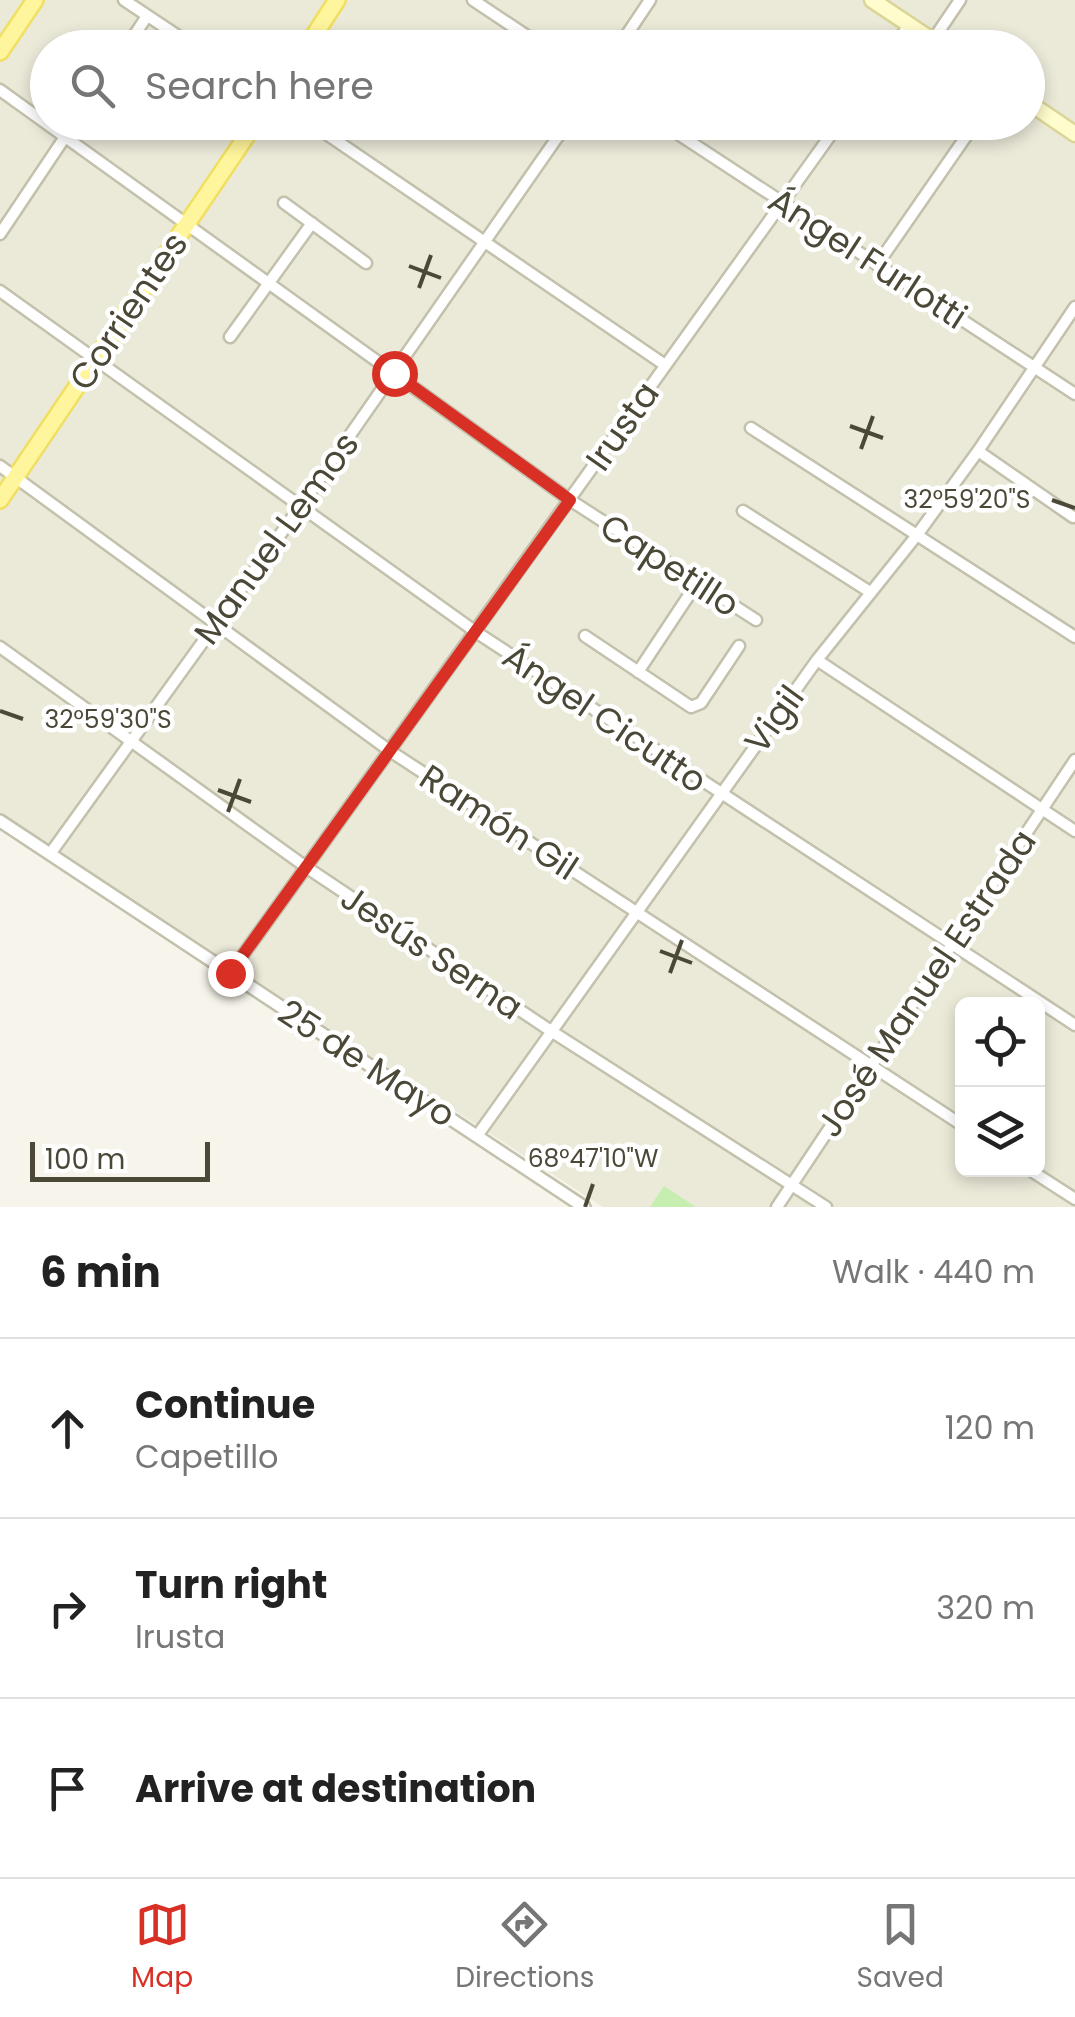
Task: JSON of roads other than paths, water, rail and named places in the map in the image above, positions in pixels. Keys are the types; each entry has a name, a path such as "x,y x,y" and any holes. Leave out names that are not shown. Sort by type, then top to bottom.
{"main road":[{"path":"0,52 35,0"},
{"path":"318,30 337,0"},
{"path":"872,0 917,30"},
{"path":"1045,114 1075,134"},
{"name":"Corrientes","path":"0,500 244,140"}],"street":[{"path":"124,0 169,30"},
{"path":"473,0 519,30"},
{"path":"630,30 650,0"},
{"path":"945,30 960,0"},
{"path":"138,30 148,16"},
{"path":"906,30 910,25"},
{"name":"Capetillo","path":"0,90 30,112"},
{"path":"0,234 63,140"},
{"name":"Capetillo","path":"69,140 570,500 756,620"},
{"path":"337,140 666,365"},
{"name":"Manuel Lemos","path":"50,854 300,507 556,140"},
{"name":"Ángel Furlotti","path":"688,140 1075,394"},
{"name":"Irusta","path":"230,973 827,140"},
{"path":"877,265 964,140"},
{"path":"284,203 366,263"},
{"path":"230,338 312,223"},
{"name":"Ángel Cicutto","path":"0,291 476,632 1075,1025"},
{"name":"Vigil","path":"478,1136 816,660 917,535 978,451 1075,307"},
{"path":"751,428 1075,637"},
{"path":"978,451 1074,518"},
{"name":"Ramón Gil","path":"0,466 390,750 955,1120"},
{"path":"743,511 870,592"},
{"path":"638,672 697,583"},
{"path":"585,636 690,708 701,703 740,646"},
{"name":"Jesús Serna","path":"0,647 306,867 551,1032 826,1207"},
{"path":"816,660 1075,830"},
{"name":"José Manuel Estrada","path":"778,1207 1075,760"},
{"name":"25 de Mayo","path":"0,821 584,1207"},
{"path":"1041,1177 1075,1199"}]}
